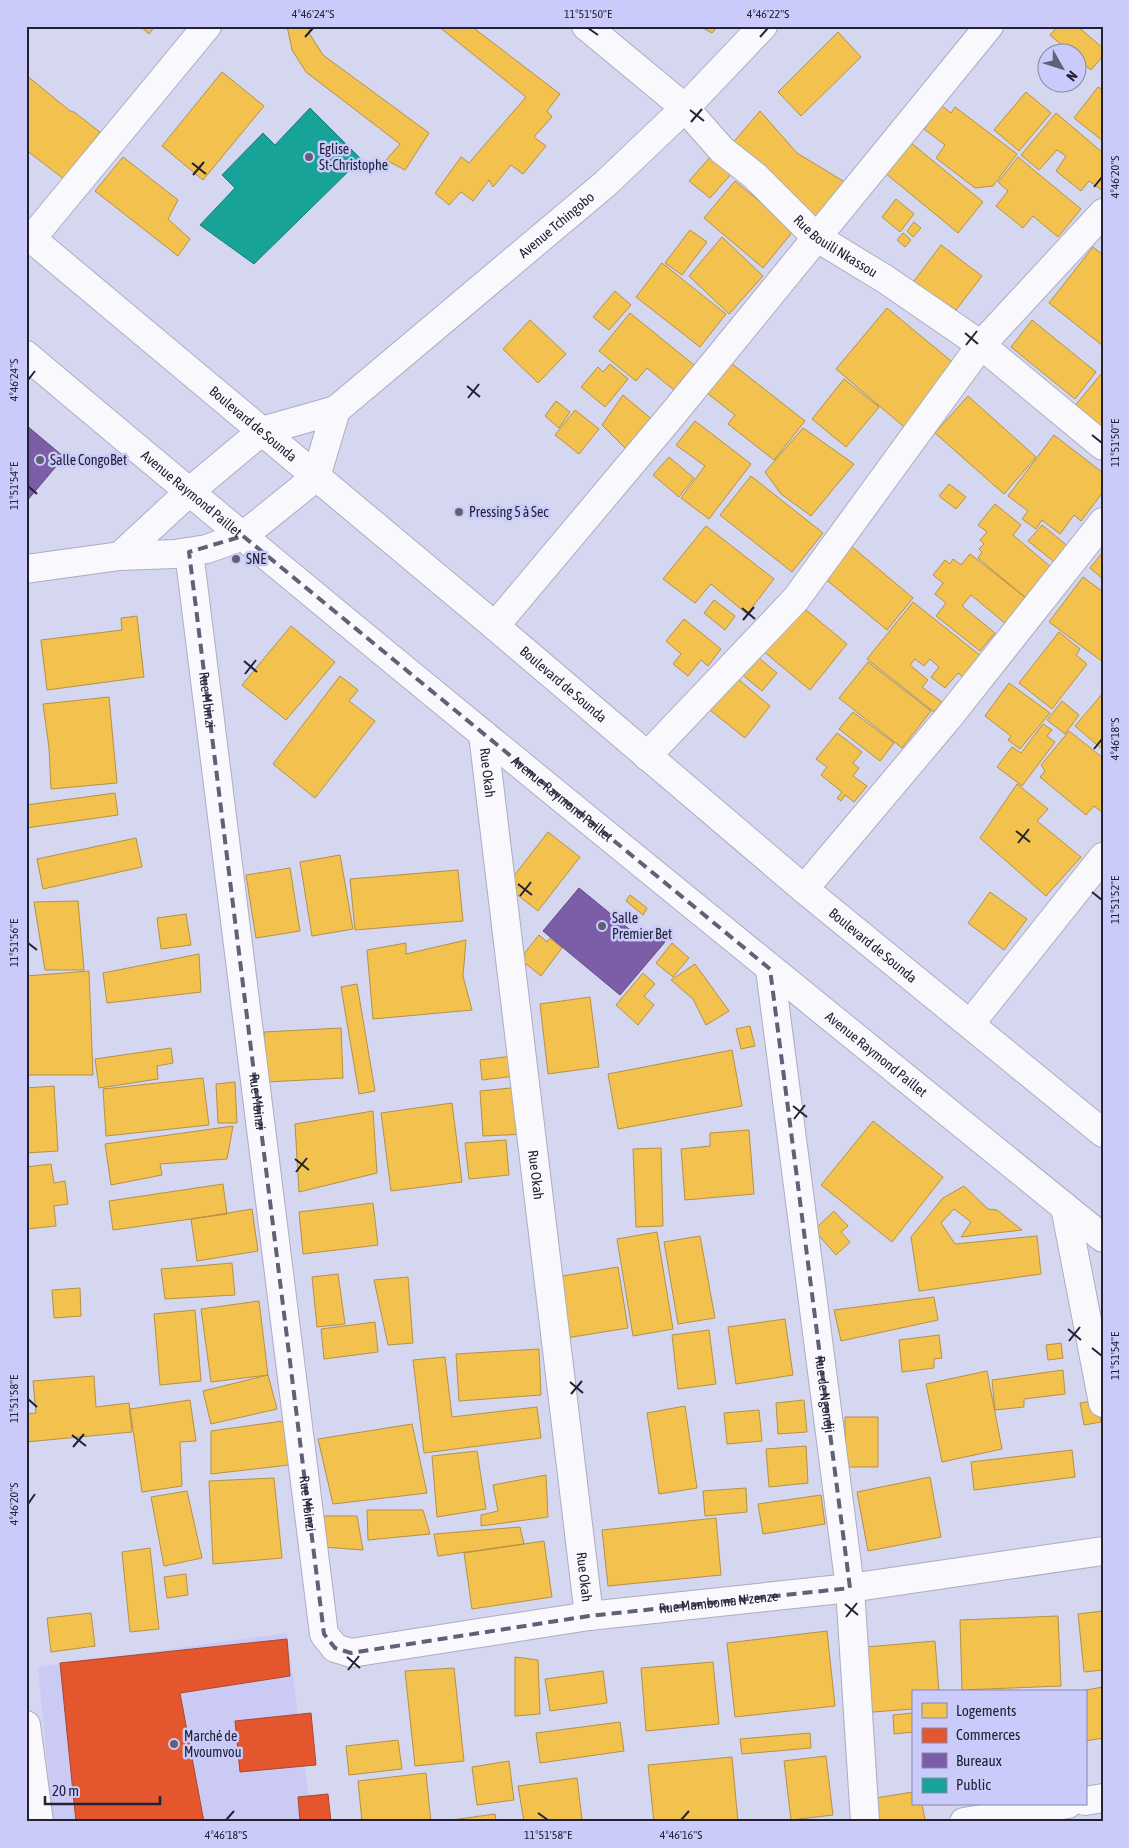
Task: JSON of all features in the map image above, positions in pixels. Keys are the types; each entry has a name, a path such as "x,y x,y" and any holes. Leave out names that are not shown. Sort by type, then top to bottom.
{"street":[{"path":"29,236 207,26"},
{"name":"Rue Bouili Nkassou","path":"586,26 685,108 722,150 756,176 816,237 885,280 981,345 1103,446"},
{"name":"Avenue Tchingobo","path":"262,431 336,410 605,184 685,108 763,26"},
{"path":"495,626 672,415 989,26"},
{"path":"647,756 796,599 981,345 1103,213"},
{"name":"Boulevard de Sounda","path":"29,236 495,626 804,890 1103,1133"},
{"name":"Avenue Raymond Paillet","path":"26,355 483,734 1103,1238"},
{"path":"26,569 120,556 190,552 207,549 243,536 316,477 336,410"},
{"path":"120,556 189,492 262,431"},
{"path":"804,890 948,718 1103,522"},
{"name":"Rue Mbinzi","path":"190,552 324,1634 335,1648"},
{"name":"Rue Okah","path":"483,734 589,1616"},
{"path":"970,1024 1103,857"},
{"name":"Rue de Ngondji","path":"770,969 850,1588 865,1822"},
{"path":"1065,1208 1103,1403"},
{"name":"Rue Mamboma N'zenze","path":"335,1648 351,1653 589,1616 850,1588 1103,1551"},
{"path":"26,1724 39,1822"},
{"path":"1086,1801 1103,1798"},
{"path":"964,1822 1056,1806"}],"highlighted area":[{"path":"243,536 770,969 850,1588 589,1616 351,1653 335,1648 324,1634 189,552"}],"shaded area":[{"name":"Marché de Mvoumvou","path":"287,1633 312,1822 53,1822 38,1667"}],"building: Logements":[{"path":"140,26 155,26 149,34"},
{"path":"287,26 309,26 309,33 323,55 429,133 405,170 386,160 400,144 306,72 292,50"},
{"path":"438,26 471,26 560,94 547,111 552,117 534,137 546,146 523,174 511,165 493,187 489,180 473,201 461,192 449,205 435,193 461,157 469,163 526,97"},
{"path":"699,26 718,26 712,33"},
{"path":"1058,26 1077,26 1103,48 1103,56 1091,70 1086,66 1086,42 1058,42 1050,35"},
{"path":"838,32 861,57 801,116 778,92"},
{"path":"26,64 29,67 26,75"},
{"path":"222,72 264,106 203,180 162,146"},
{"path":"26,75 70,111 100,132 64,179 26,150 28,135 26,134"},
{"path":"1098,87 1103,90 1103,141 1074,118"},
{"path":"1026,92 1051,113 1019,151 994,130"},
{"path":"942,106 951,113 955,107 1017,154 993,186 975,188 936,158 945,145 924,129"},
{"path":"760,111 797,153 848,184 814,225 726,151"},
{"path":"1056,113 1103,153 1103,191 1089,181 1081,191 1056,171 1066,156 1057,150 1039,170 1021,155"},
{"path":"910,142 983,202 958,233 884,172"},
{"path":"712,155 733,172 710,198 689,181"},
{"path":"123,157 178,200 168,219 190,239 178,256 95,191"},
{"path":"1018,157 1081,209 1058,237 1033,216 1023,228 996,206 1008,191 998,182"},
{"path":"735,181 794,230 763,268 704,218"},
{"path":"896,199 914,214 900,232 882,217"},
{"path":"914,222 921,228 913,237 907,231"},
{"path":"690,230 707,242 682,275 665,263"},
{"path":"903,233 911,240 905,247 897,240"},
{"path":"722,237 763,276 729,314 689,276"},
{"path":"941,245 982,276 956,310 949,305 945,310 911,285"},
{"path":"1093,247 1103,255 1103,346 1049,303"},
{"path":"662,263 726,314 700,347 636,297"},
{"path":"615,291 631,305 609,330 593,317"},
{"path":"887,308 962,370 910,432 836,369"},
{"path":"630,313 694,365 674,390 647,368 636,381 599,351"},
{"path":"530,320 566,354 538,383 503,349"},
{"path":"1032,320 1096,372 1075,399 1011,347"},
{"path":"731,363 805,421 774,460 728,424 735,415 707,393"},
{"path":"610,364 628,379 605,407 581,387 598,367 603,372"},
{"path":"1103,374 1103,429 1068,414"},
{"path":"844,379 879,407 846,447 812,419"},
{"path":"623,395 655,422 630,453 602,425"},
{"path":"968,396 1036,457 1004,494 935,433"},
{"path":"556,401 570,412 559,428 545,416"},
{"path":"575,410 599,429 579,454 555,435"},
{"path":"695,421 751,464 709,519 681,498 705,466 676,445"},
{"path":"803,428 854,464 811,516 781,494 765,472"},
{"path":"1054,435 1103,473 1103,492 1081,521 1074,515 1060,534 1042,520 1036,529 1022,519 1028,511 1008,496"},
{"path":"669,457 694,478 679,497 653,475"},
{"path":"751,476 823,533 792,572 720,515"},
{"path":"949,484 966,497 956,509 939,496"},
{"path":"995,504 1021,525 1013,535 1052,568 1027,599 978,558 982,552 979,549 984,544 980,540 987,532 978,525"},
{"path":"1042,525 1070,548 1058,565 1028,541"},
{"path":"706,526 774,579 747,614 711,584 695,603 663,579"},
{"path":"844,540 913,598 887,630 817,572"},
{"path":"1103,552 1103,579 1090,568"},
{"path":"970,554 1026,598 1006,624 971,595 962,606 995,633 980,651 936,616 946,603 935,594 943,583 933,575 945,560 950,564 953,559 961,565"},
{"path":"1083,577 1103,592 1103,662 1049,622"},
{"path":"714,600 735,616 725,630 704,613"},
{"path":"913,602 981,656 968,681 958,673 945,688 931,677 939,667 930,659 924,666 915,659 910,665 928,680 922,687 942,702 934,712 867,659"},
{"path":"800,605 847,644 810,690 762,650"},
{"path":"137,616 144,677 47,690 41,640 122,630 121,618"},
{"path":"684,619 721,649 708,666 701,660 688,676 673,664 681,654 666,641"},
{"path":"291,626 335,662 286,720 242,685"},
{"path":"1059,632 1080,649 1076,655 1087,664 1052,709 1019,683"},
{"path":"754,654 777,673 762,691 739,672"},
{"path":"868,662 931,711 902,748 839,698"},
{"path":"340,676 358,690 349,701 375,721 315,798 273,764"},
{"path":"737,678 770,706 745,738 710,710"},
{"path":"1009,683 1050,713 1020,749 1008,740 1011,736 985,716"},
{"path":"1103,693 1103,750 1075,726"},
{"path":"109,697 117,783 51,789 49,748 43,704"},
{"path":"1062,701 1079,715 1065,734 1047,720"},
{"path":"853,712 894,743 880,761 839,729"},
{"path":"1043,724 1052,730 1047,736 1055,742 1022,786 997,767 1012,747 1021,753"},
{"path":"1069,731 1103,758 1103,813 1094,806 1086,815 1040,777 1045,771 1041,765"},
{"path":"837,733 862,752 853,763 859,768 853,776 867,786 854,802 845,795 841,801 837,798 842,792 821,775 827,767 816,759"},
{"path":"1017,784 1048,809 1037,821 1081,857 1046,896 980,838"},
{"path":"115,793 118,815 26,828 26,805"},
{"path":"548,832 580,857 538,911 506,886"},
{"path":"136,838 142,867 43,889 37,859"},
{"path":"340,855 353,929 312,936 300,862"},
{"path":"290,868 300,931 256,938 246,875"},
{"path":"458,870 463,921 355,930 350,879"},
{"path":"990,892 1027,919 1004,950 968,923"},
{"path":"630,895 647,908 643,915 626,901"},
{"path":"78,901 84,970 45,970 34,902"},
{"path":"186,914 191,945 161,949 157,918"},
{"path":"539,935 547,942 550,938 562,948 541,976 520,959"},
{"path":"466,940 463,976 472,1010 373,1019 367,950 406,943 406,954"},
{"path":"672,943 689,958 673,977 656,963"},
{"path":"199,954 201,992 107,1003 103,973"},
{"path":"695,964 729,1011 706,1025 693,999 671,980"},
{"path":"89,971 93,1075 26,1075 26,976"},
{"path":"643,973 655,984 644,996 654,1005 638,1025 616,1005"},
{"path":"357,984 375,1091 359,1094 341,987"},
{"path":"590,997 599,1067 548,1074 540,1004"},
{"path":"750,1026 755,1046 741,1049 736,1029"},
{"path":"341,1028 343,1078 267,1082 264,1032"},
{"path":"171,1048 173,1063 157,1066 158,1079 99,1088 95,1059"},
{"path":"732,1050 742,1106 618,1129 608,1074"},
{"path":"513,1056 516,1076 482,1080 480,1060"},
{"path":"203,1078 209,1125 106,1136 103,1089"},
{"path":"235,1082 237,1123 218,1123 216,1084"},
{"path":"54,1086 58,1151 26,1153 26,1088"},
{"path":"521,1087 528,1134 483,1136 480,1091"},
{"path":"452,1103 462,1182 391,1191 381,1113"},
{"path":"373,1111 377,1173 299,1192 295,1124"},
{"path":"873,1121 943,1177 892,1242 821,1185"},
{"path":"233,1126 227,1159 160,1164 162,1175 111,1185 105,1144"},
{"path":"749,1130 754,1194 685,1200 681,1149 710,1146 710,1133"},
{"path":"506,1140 509,1175 469,1179 465,1143"},
{"path":"661,1148 663,1226 636,1227 633,1149"},
{"path":"51,1164 54,1183 65,1181 68,1204 54,1206 56,1226 26,1229 26,1167"},
{"path":"223,1184 227,1214 113,1230 109,1201"},
{"path":"964,1186 988,1209 997,1210 1022,1230 961,1237 971,1222 954,1209 941,1223 955,1244 1037,1236 1041,1274 919,1291 911,1237 943,1198"},
{"path":"373,1203 378,1245 303,1254 299,1212"},
{"path":"252,1209 258,1251 197,1261 191,1219"},
{"path":"834,1211 848,1226 841,1232 850,1242 836,1255 814,1230"},
{"path":"657,1232 673,1329 633,1336 617,1239"},
{"path":"700,1236 715,1318 678,1324 664,1242"},
{"path":"232,1263 235,1295 165,1299 161,1269"},
{"path":"618,1267 628,1328 560,1339 550,1278"},
{"path":"338,1274 345,1324 317,1327 312,1277"},
{"path":"408,1277 413,1343 388,1345 374,1280"},
{"path":"80,1288 81,1316 54,1318 52,1290"},
{"path":"934,1297 938,1320 841,1341 834,1310"},
{"path":"259,1301 268,1375 211,1382 201,1309"},
{"path":"195,1310 201,1381 160,1385 154,1314"},
{"path":"785,1319 793,1375 736,1384 728,1327"},
{"path":"375,1322 378,1352 324,1359 321,1329"},
{"path":"709,1330 716,1384 678,1389 672,1335"},
{"path":"939,1335 942,1358 934,1359 934,1368 902,1372 899,1340"},
{"path":"1061,1343 1063,1358 1048,1360 1046,1345"},
{"path":"539,1349 541,1395 459,1401 456,1354"},
{"path":"445,1357 452,1417 537,1407 541,1438 424,1453 413,1360"},
{"path":"1063,1370 1065,1394 1024,1399 1024,1407 995,1410 992,1380"},
{"path":"987,1371 1002,1449 942,1462 926,1384"},
{"path":"268,1375 277,1409 211,1424 203,1391"},
{"path":"94,1376 96,1407 129,1403 132,1432 26,1442 26,1414 36,1413 33,1381"},
{"path":"190,1400 196,1441 180,1442 182,1486 142,1492 130,1409"},
{"path":"804,1400 807,1432 778,1434 776,1403"},
{"path":"1098,1400 1101,1422 1084,1425 1080,1403"},
{"path":"685,1406 697,1488 659,1494 647,1413"},
{"path":"759,1410 762,1441 727,1444 724,1413"},
{"path":"845,1417 878,1417 878,1467 845,1467"},
{"path":"283,1421 289,1465 211,1474 211,1431"},
{"path":"412,1424 427,1493 333,1504 318,1439"},
{"path":"806,1446 808,1483 769,1487 766,1449"},
{"path":"1072,1450 1075,1477 974,1490 971,1462"},
{"path":"477,1451 486,1509 437,1517 432,1456"},
{"path":"546,1475 548,1517 481,1526 481,1515 498,1511 493,1485"},
{"path":"930,1477 941,1537 868,1551 857,1492"},
{"path":"274,1478 282,1558 213,1564 209,1481"},
{"path":"746,1488 747,1512 705,1516 703,1491"},
{"path":"187,1491 202,1558 164,1566 151,1497"},
{"path":"821,1495 825,1524 763,1534 758,1504"},
{"path":"367,1510 423,1510 430,1534 368,1540"},
{"path":"317,1516 357,1516 363,1550 323,1547"},
{"path":"716,1518 721,1575 608,1586 602,1530"},
{"path":"520,1527 524,1544 438,1556 434,1534"},
{"path":"544,1541 552,1597 472,1609 464,1553"},
{"path":"150,1548 159,1629 130,1632 122,1552"},
{"path":"186,1574 188,1595 167,1598 164,1577"},
{"path":"1103,1611 1103,1670 1084,1672 1078,1614"},
{"path":"91,1613 95,1646 51,1652 47,1618"},
{"path":"1058,1616 1061,1686 962,1690 960,1620"},
{"path":"827,1631 835,1706 735,1717 727,1643"},
{"path":"935,1641 939,1690 912,1690 912,1709 860,1713 855,1648"},
{"path":"515,1657 538,1660 540,1714 515,1716"},
{"path":"713,1662 719,1724 646,1731 641,1668"},
{"path":"454,1668 464,1761 415,1766 405,1671"},
{"path":"603,1671 607,1703 550,1711 545,1679"},
{"path":"1103,1687 1103,1738 1086,1741 1086,1690"},
{"path":"912,1713 912,1732 894,1734 893,1715"},
{"path":"620,1722 624,1751 540,1763 536,1733"},
{"path":"810,1733 811,1748 742,1754 740,1739"},
{"path":"398,1740 402,1769 349,1775 346,1746"},
{"path":"826,1756 833,1815 791,1820 784,1761"},
{"path":"732,1757 738,1822 654,1822 648,1765"},
{"path":"509,1761 514,1800 477,1805 472,1767"},
{"path":"426,1773 431,1822 362,1822 358,1781"},
{"path":"577,1778 582,1819 560,1822 524,1822 518,1786"},
{"path":"912,1792 912,1806 922,1806 925,1820 873,1822 869,1799"},
{"path":"495,1814 496,1822 437,1822"}],"building: Commerces":[{"path":"287,1639 290,1676 180,1693 204,1822 76,1822 60,1663"},
{"path":"311,1713 316,1765 240,1772 235,1721"},
{"path":"328,1794 331,1822 300,1822 298,1797"}],"building: Bureaux":[{"path":"26,425 64,457 26,502"},
{"path":"579,888 645,942 653,932 665,942 620,995 543,931"}],"building: Public":[{"path":"310,108 361,159 254,264 200,225 235,188 222,175 263,133 275,145"}],"place":[{"name":"Eglise St-Christophe","path":"309,157"},
{"name":"Salle CongoBet","path":"40,460"},
{"name":"Pressing 5 à Sec","path":"459,512"},
{"name":"SNE","path":"236,559"},
{"name":"Salle Premier Bet","path":"602,926"},
{"name":"Marché de Mvoumvou","path":"174,1744"}]}
